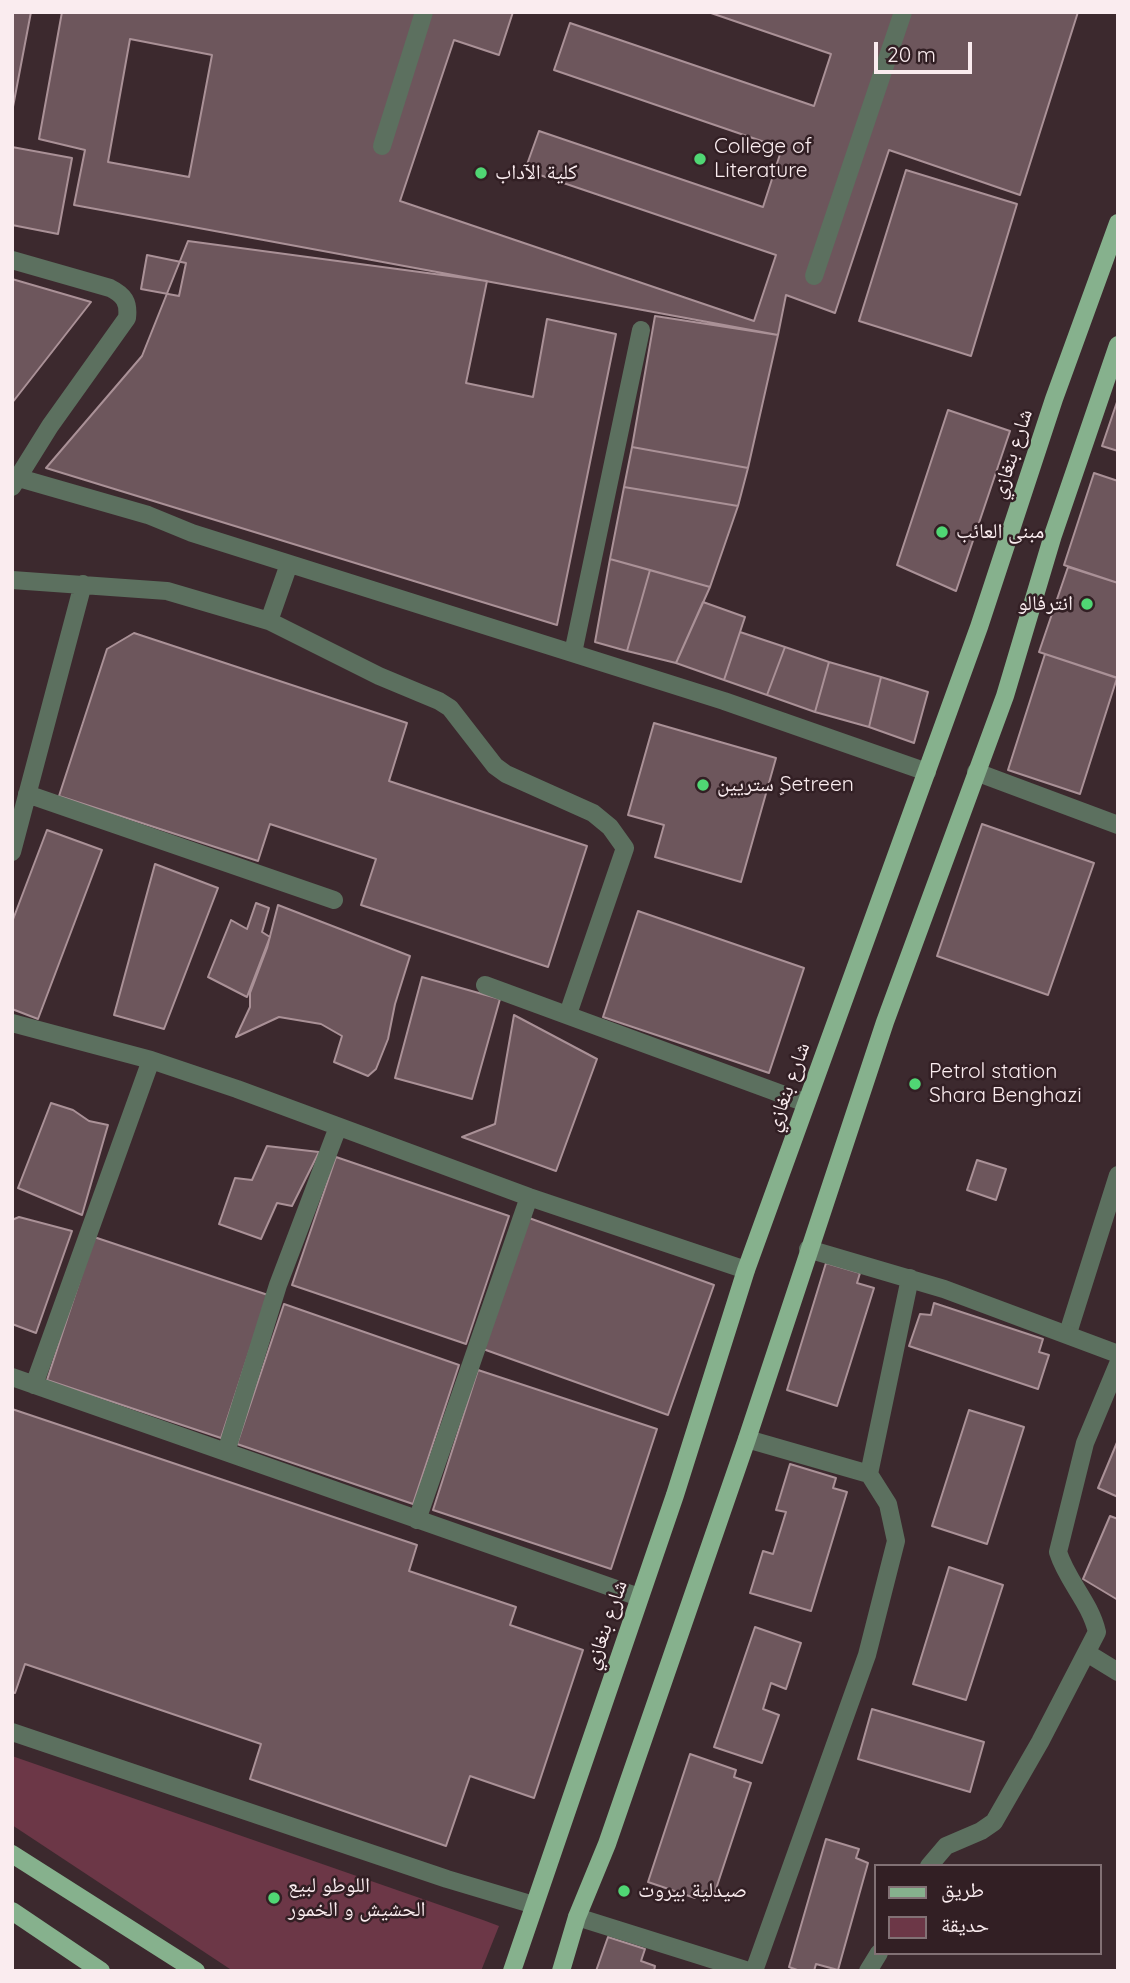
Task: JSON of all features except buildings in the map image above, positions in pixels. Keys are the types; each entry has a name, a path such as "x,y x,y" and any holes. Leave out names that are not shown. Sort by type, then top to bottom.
{"main road":[{"name":"شارع بنغازي","path":"512,1971 676,1495 746,1270 928,772 1118,223"},
{"path":"561,1971 577,1917 607,1844 747,1439 885,1022 1005,696 1053,535 1118,345"},
{"path":"12,1854 195,1971"},
{"path":"12,1912 102,1971"},
{"path":"499,1971 519,1951"}],"street":[{"path":"382,146 424,12"},
{"path":"814,276 903,12"},
{"path":"12,260 110,288 122,294 128,306 127,318 13,480 148,515 192,533 724,701 928,772"},
{"path":"573,653 641,330"},
{"path":"269,621 289,564"},
{"path":"12,580 167,591 269,621 379,676 439,701 450,708 486,757 506,774 579,804 610,827 625,848 568,1014"},
{"path":"12,852 83,584"},
{"path":"976,772 1118,825"},
{"path":"27,794 334,900"},
{"path":"485,985 806,1103"},
{"path":"12,1023 151,1060 529,1196 746,1270"},
{"path":"34,1385 151,1060"},
{"path":"226,1451 278,1285 338,1127"},
{"path":"1068,1333 1118,1175"},
{"path":"417,1520 529,1196"},
{"path":"808,1249 910,1279 1068,1333 1118,1354"},
{"path":"869,1474 910,1279"},
{"path":"931,1864 946,1846 981,1831 994,1822 1097,1632 1094,1618 1063,1567 1058,1552 1085,1443 1118,1364"},
{"path":"12,1377 639,1597"},
{"path":"577,1917 752,1971 867,1655 896,1541 888,1504 881,1488 869,1474 747,1439"},
{"path":"1087,1653 1118,1672"},
{"path":"12,1732 447,1879 534,1905"},
{"path":"869,1971 878,1955"}],"green space":[{"path":"12,1756 499,1926 481,1971 233,1971 12,1825"}],"place":[{"name":"College of Literature","path":"700,159"},
{"name":"كلية الآداب","path":"481,173"},
{"name":"مبنى العائب","path":"942,532"},
{"name":"انترفالو","path":"1087,604"},
{"name":"ستريين ٍSetreen","path":"703,785"},
{"name":"Petrol station Shara Benghazi","path":"915,1084"},
{"name":"صيدلية بيروت","path":"624,1891"},
{"name":"اللوطو لبيع الحشيش و الخمور","path":"274,1898"}]}
